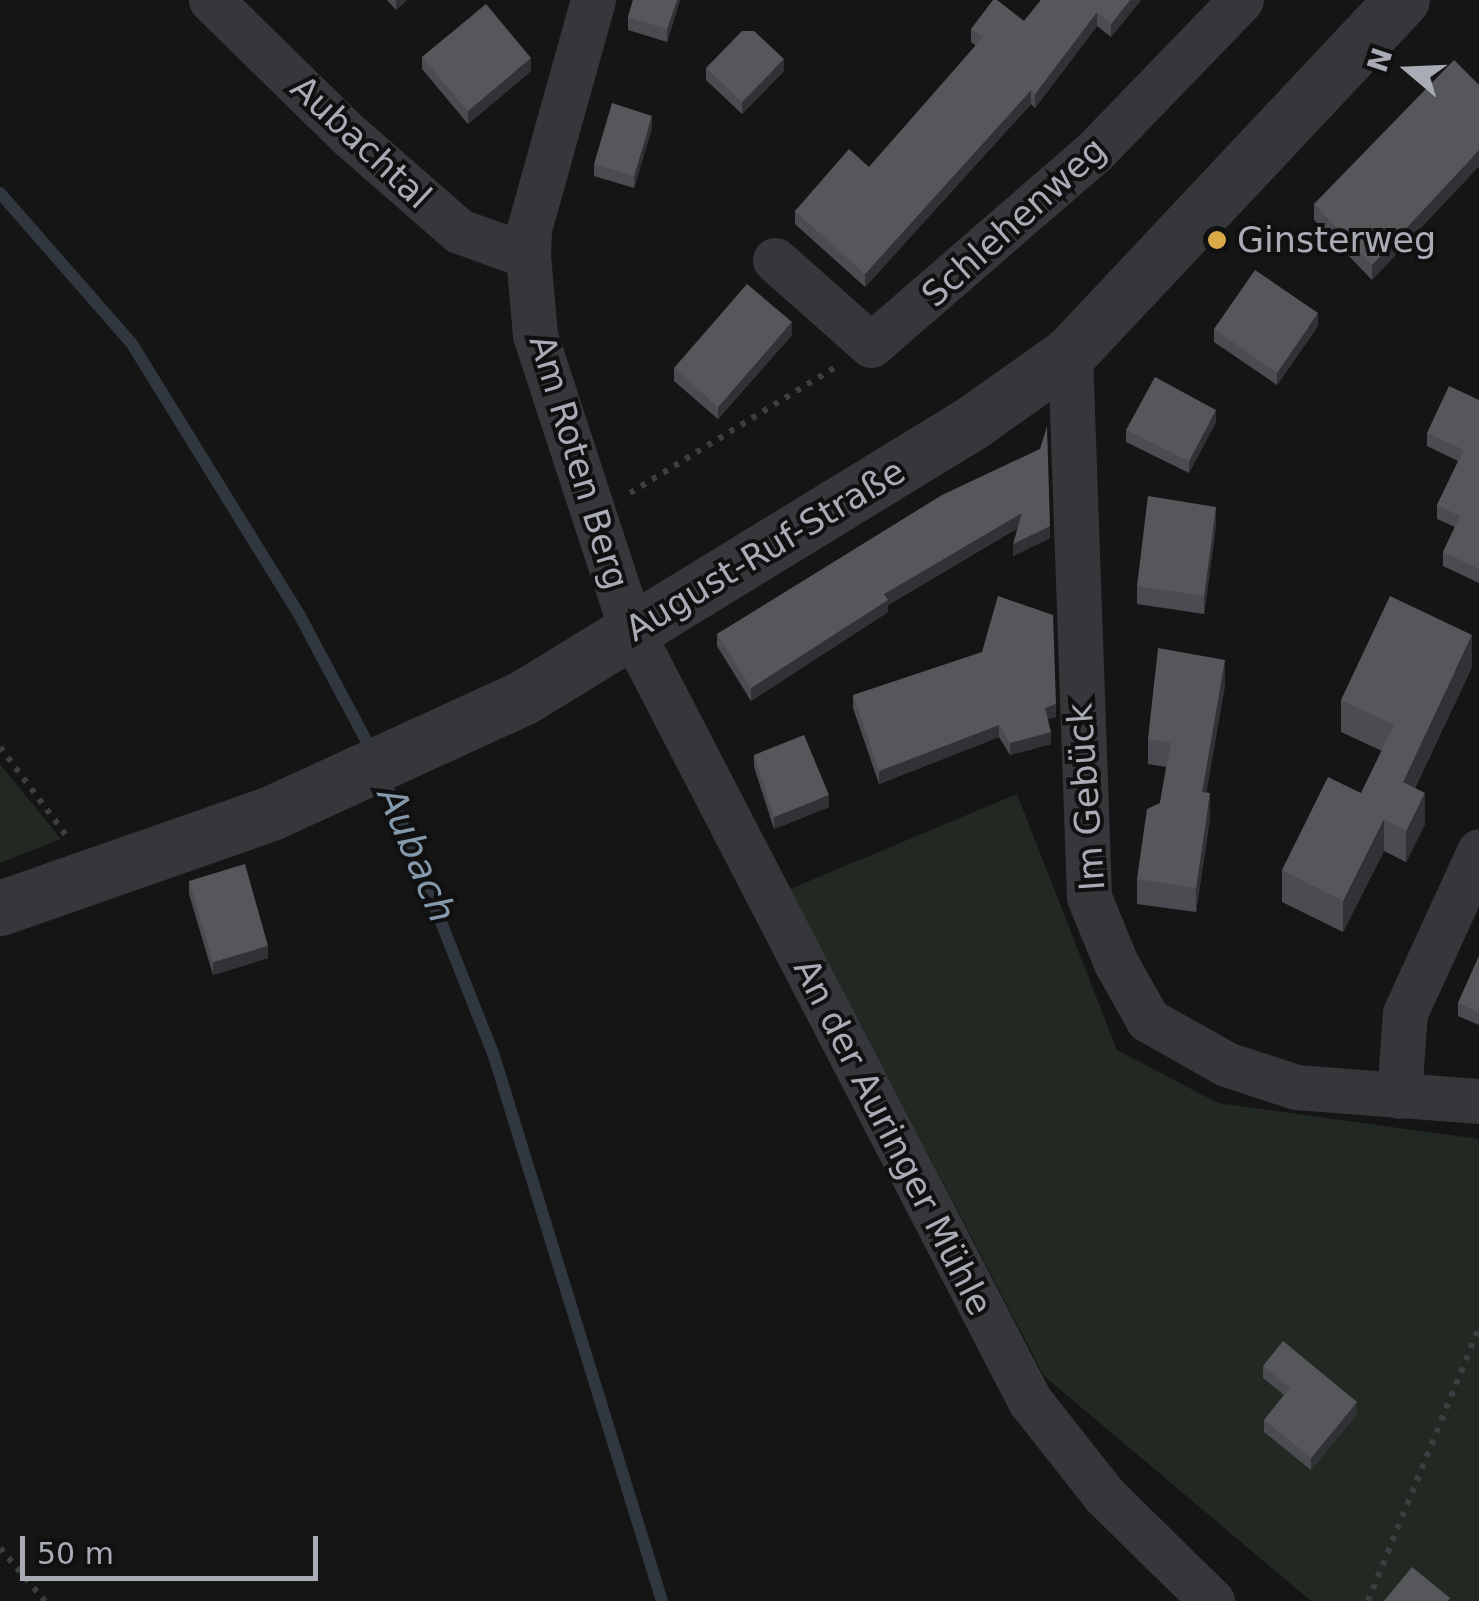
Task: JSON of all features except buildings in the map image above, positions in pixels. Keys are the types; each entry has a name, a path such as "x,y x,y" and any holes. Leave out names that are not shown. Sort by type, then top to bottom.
{"street":[{"name":"Aubachtal","path":"211,0 349,136 459,231 528,256"},
{"name":"Am Roten Berg","path":"593,0 529,229 528,256 536,335 632,632"},
{"name":"Schlehenweg","path":"871,345 1093,153 1242,0"},
{"name":"August-Ruf-Straße","path":"0,908 92,872 272,814 374,770 524,697 973,422 1070,353 1402,0"},
{"path":"775,260 871,345"},
{"name":"Im Gebück","path":"1070,353 1089,898 1116,963 1148,1020 1226,1064 1296,1088 1479,1101"},
{"name":"An der Auringer Mühle","path":"632,632 1030,1401 1105,1496 1212,1601"},
{"path":"1400,1096 1405,1012 1479,850"}],"path":[{"path":"595,514 871,345"},
{"path":"0,746 92,872"},
{"path":"1368,1601 1479,1328"},
{"path":"0,1548 45,1601"}],"shaded area":[{"path":"0,764 61,839 0,863"},
{"path":"1017,794 1117,1050 1218,1103 1479,1139 1479,1601 1311,1601 1044,1376 790,889"}],"waterway":[{"name":"Aubach","path":"0,193 132,344 300,616 374,755"},
{"path":"384,778 494,1056 662,1601"}],"place":[{"name":"Ginsterweg","path":"1217,240"}]}
